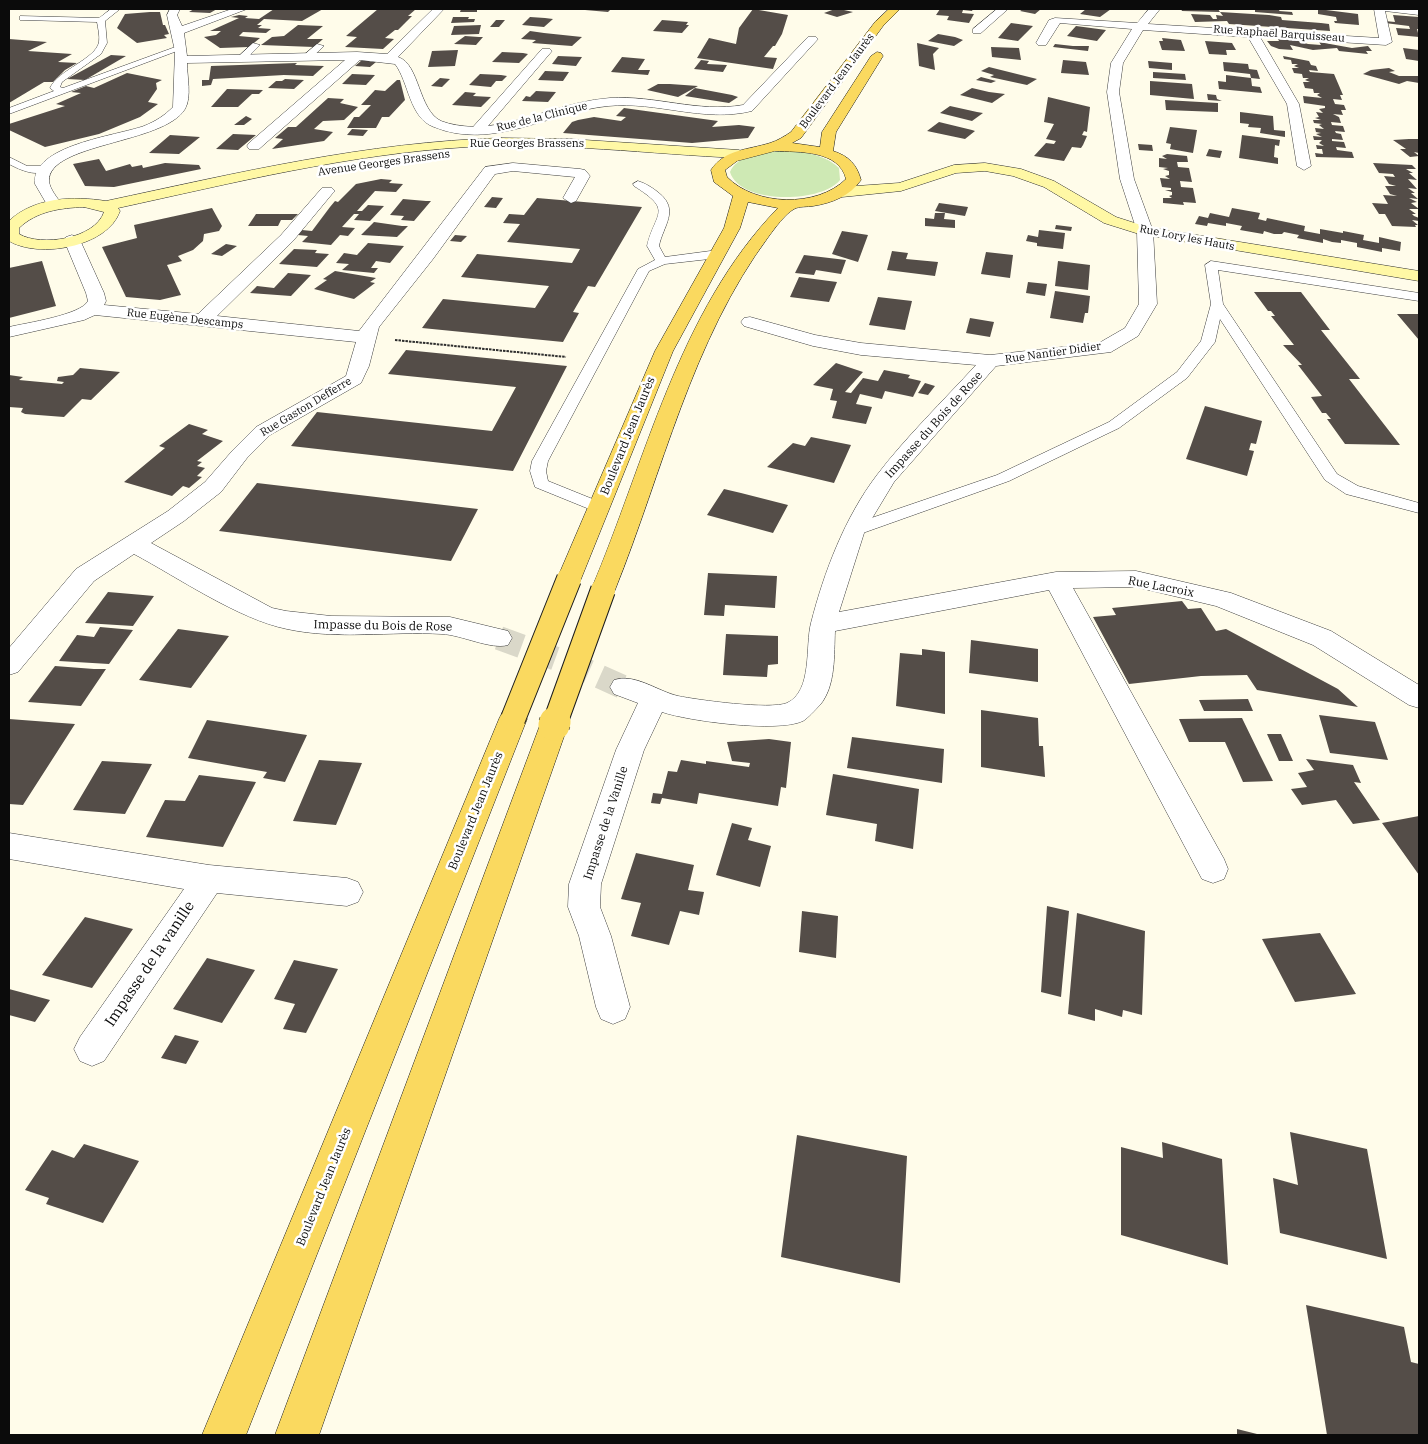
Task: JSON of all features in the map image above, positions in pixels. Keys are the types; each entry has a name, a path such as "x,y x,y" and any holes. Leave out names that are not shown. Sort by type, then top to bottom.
{"main road":[{"name":"Boulevard Jean Jaurès","path":"775,147 796,135 854,62 879,24 895,9"},
{"name":"Boulevard Jean Jaurès","path":"826,153 829,132 882,49"},
{"path":"775,147 793,147 826,153 849,165 854,172 854,180 842,192 811,202 791,203 756,200 729,189 722,182 719,174 721,167 728,160 739,154 775,147"},
{"name":"Boulevard Jean Jaurès","path":"224,1435 569,579 664,351 718,254 739,209 741,195"},
{"path":"297,1435 554,725 696,347 732,278 760,236 791,203"}],"street":[{"path":"54,205 41,181 44,169 58,157 74,150 139,132 170,118 179,108 182,54 180,31 172,14 175,9"},
{"path":"180,31 242,9"},
{"path":"182,54 242,58 357,56 390,58 439,9"},
{"path":"977,31 1003,9"},
{"name":"Rue Nantier Didier","path":"750,322 813,340 861,349 990,362 1104,348 1132,332 1148,304 1145,232 1127,178 1113,92 1117,63 1139,27 1155,9"},
{"name":"Rue Raphaël Barquisseau","path":"1042,43 1053,22 1059,20 1139,27 1251,32 1386,42 1379,9"},
{"path":"1389,9 1419,12"},
{"path":"1251,32 1293,104 1304,166"},
{"name":"Rue de la Clinique","path":"390,58 399,61 403,66 427,117 449,128 476,131 512,125 588,104 609,101 653,104 707,112 734,112 747,108 812,39"},
{"path":"476,131 546,51"},
{"path":"254,146 357,56"},
{"name":"Rue Georges Brassens","path":"109,212 228,180 330,159 432,146 470,143 579,143 739,154"},
{"name":"Avenue Georges Brassens","path":"109,212 343,167 460,152 594,152 670,160 719,174"},
{"name":"Rue Gaston Defferre","path":"9,665 85,575 176,516 214,487 240,454 263,431 354,379 360,368 365,337 370,326 427,255 490,170 513,167 580,173 582,180 571,198"},
{"name":"Rue Lory les Hauts","path":"842,192 901,187 954,169 985,167 1016,172 1049,184 1110,220 1145,232 1419,276"},
{"name":"Rue Lory les Hauts","path":"854,180 880,189"},
{"path":"203,320 287,238 327,191"},
{"path":"84,202 109,212 100,230 72,240 38,244 11,234 26,215 54,205 84,202"},
{"path":"72,240 95,293 97,301 93,309"},
{"name":"Rue Eugène Descamps","path":"9,332 78,316 93,309 365,337"},
{"name":"Impasse du Bois de Rose","path":"623,687 676,706 756,716 794,713 811,697 820,675 823,624 854,530 885,479 990,362"},
{"name":"Impasse du Bois de Rose","path":"134,544 264,614 287,622 315,626 443,625 472,629 499,638"},
{"name":"Rue Lacroix","path":"823,624 1056,580 1136,579 1222,599 1322,638 1419,698"},
{"path":"1056,580 1213,869"},
{"name":"Impasse de la Vanille","path":"613,1008 595,936 584,907 586,884 630,750 654,699"},
{"path":"9,846 208,879 347,892"},
{"name":"Impasse de la vanille","path":"92,1049 208,879"}],"lane":[{"path":"52,9 19,19 101,20 116,9"},
{"path":"63,92 55,88 58,81 98,52 103,44 101,20"},
{"path":"242,58 256,45"},
{"path":"307,57 320,46"},
{"path":"9,112 63,92 182,54"},
{"path":"9,160 14,161 25,169 44,169"},
{"path":"638,184 654,194 663,204 666,211 665,218 653,245 654,251 662,261"},
{"path":"599,508 541,484 538,471 540,462 641,273 651,264 662,261 718,254"},
{"path":"854,530 1003,478 1114,425 1182,375 1208,342 1217,304 1211,265 1419,297"},
{"path":"1217,304 1331,477 1352,490 1419,508"}],"path":[{"path":"365,337 594,360"}],"green space":[{"path":"778,151 803,152 826,159 839,168 840,180 831,188 817,193 782,197 764,195 749,190 737,183 730,172 733,166 744,158"}],"building":[{"path":"194,9 217,9 210,13 189,12"},
{"path":"274,9 323,9 302,21 264,19 257,25 262,25 258,28 271,29 266,33 243,32 239,36 260,38 249,47 220,48 204,37 216,35 221,31 210,31 239,18 231,17 239,15 248,16 245,18 259,19"},
{"path":"378,9 416,9 408,16 412,16 398,30 395,30 385,38 394,39 383,49 345,47 357,37 346,36"},
{"path":"461,9 477,9 477,12 460,12"},
{"path":"586,9 611,9 608,12"},
{"path":"753,9 788,15 782,34 775,46 764,57 777,58 773,69 697,58 709,38 736,44 739,28"},
{"path":"835,9 853,12 837,17 824,13"},
{"path":"940,9 973,9 972,11 963,10 962,13 974,14 969,23 947,20 949,16 936,15"},
{"path":"1023,9 1041,9 1035,14 1020,11"},
{"path":"1086,9 1111,9 1100,17 1080,14"},
{"path":"1181,9 1218,9 1220,12 1182,11"},
{"path":"1255,9 1280,9 1279,11 1292,12 1293,15 1255,12"},
{"path":"1318,9 1358,14 1359,25 1335,23 1334,21 1337,21 1336,17 1318,14"},
{"path":"160,12 163,25 165,25 169,34 164,35 167,38 137,43 117,28 125,14"},
{"path":"1220,12 1269,15 1281,17 1282,20 1329,24 1330,31 1229,24 1227,21 1195,22 1191,14 1210,15 1213,19 1217,19 1216,15 1223,16"},
{"path":"1393,15 1419,17 1419,29 1417,29 1419,37 1398,35 1396,28 1410,29 1409,26 1385,23 1385,21 1395,22"},
{"path":"453,17 475,19 474,22 451,23"},
{"path":"530,17 553,19 544,27 522,25"},
{"path":"496,20 505,20 499,27 490,27"},
{"path":"662,20 688,22 686,25 689,25 682,33 653,31"},
{"path":"1011,23 1033,26 1018,41 998,38"},
{"path":"298,25 323,26 307,39 323,39 314,47 261,45 272,37 284,36"},
{"path":"481,25 479,34 451,35 454,26"},
{"path":"1076,26 1106,30 1097,41 1067,36"},
{"path":"530,31 582,37 572,46 532,43 536,40 521,39"},
{"path":"938,34 963,40 954,46 928,41"},
{"path":"465,36 483,37 476,45 454,44"},
{"path":"1162,38 1181,40 1185,51 1162,50 1159,41 1163,41"},
{"path":"9,39 47,42 28,51 72,54 58,62 77,63 65,70 53,82 44,82 9,103"},
{"path":"1278,39 1321,45 1319,42 1352,48 1368,46 1372,51 1366,51 1368,54 1339,51 1337,48 1313,50 1290,45 1293,50 1279,49 1271,46 1267,41 1279,41"},
{"path":"1205,41 1232,43 1236,50 1226,50 1227,55 1209,54"},
{"path":"917,43 939,48 933,54 935,70 919,66"},
{"path":"1055,44 1089,46 1088,51 1053,47"},
{"path":"991,47 1019,48 1021,60 992,57"},
{"path":"1403,48 1419,50 1419,61 1406,59"},
{"path":"458,50 455,66 428,67 432,51"},
{"path":"502,52 528,54 519,63 492,62"},
{"path":"111,55 126,56 85,80 67,79"},
{"path":"558,56 582,57 576,66 552,64"},
{"path":"1283,56 1309,61 1311,65 1316,66 1318,71 1309,70 1310,72 1334,74 1343,95 1340,95 1342,100 1333,99 1335,104 1344,105 1346,110 1341,110 1343,115 1333,114 1339,117 1341,123 1331,122 1332,125 1343,126 1345,132 1335,131 1341,134 1343,140 1332,139 1332,141 1344,142 1346,148 1336,147 1337,150 1352,152 1354,158 1316,157 1315,153 1323,154 1322,149 1317,149 1316,145 1324,146 1319,143 1322,140 1314,140 1313,136 1322,137 1316,134 1321,133 1316,132 1315,128 1324,129 1319,125 1322,124 1314,123 1313,120 1321,120 1315,118 1319,117 1316,112 1323,113 1319,109 1325,108 1325,106 1304,103 1303,96 1322,98 1317,95 1320,93 1314,93 1313,89 1305,88 1303,82 1310,82 1305,80 1309,78 1303,78 1302,74 1294,73 1292,68 1299,68 1294,66 1298,64 1292,64 1291,60 1284,59"},
{"path":"622,57 645,59 638,70 650,70 648,75 611,72"},
{"path":"362,60 376,62 370,67 355,66"},
{"path":"701,60 709,61 707,64 727,65 723,72 694,69"},
{"path":"1063,60 1086,62 1089,75 1061,73"},
{"path":"1148,61 1172,63 1172,70 1149,68"},
{"path":"1223,62 1248,64 1249,69 1257,70 1260,79 1251,78 1250,74 1224,71"},
{"path":"297,63 295,65 324,66 313,76 284,75 213,79 211,85 202,86 202,80 209,80 211,66"},
{"path":"989,67 1037,79 1027,85 990,77 994,75 981,71"},
{"path":"1389,68 1395,71 1389,72 1399,76 1419,76 1419,83 1407,81 1399,84 1363,74 1371,70"},
{"path":"545,71 569,72 563,81 538,80"},
{"path":"1153,72 1185,74 1186,80 1153,78"},
{"path":"127,73 162,80 156,83 157,89 148,102 158,104 140,117 99,134 45,147 9,130 9,124 65,106 56,104 81,93 71,92 86,86 94,88"},
{"path":"352,74 375,75 366,85 342,84"},
{"path":"480,74 507,76 502,81 496,81 491,87 469,85"},
{"path":"1226,75 1251,78 1252,86 1260,87 1262,93 1219,89 1218,81 1226,82"},
{"path":"981,77 996,81 991,83 976,80"},
{"path":"440,78 450,79 442,87 431,86"},
{"path":"285,79 304,80 294,89 268,88 276,81"},
{"path":"397,80 400,80 405,100 389,117 382,117 376,128 347,128 354,117 359,117 371,105 361,105 375,90 385,91"},
{"path":"1150,81 1192,84 1194,99 1150,95"},
{"path":"658,84 698,86 678,97 647,90"},
{"path":"695,88 738,97 729,103 685,96"},
{"path":"972,88 1005,94 992,103 960,95"},
{"path":"227,89 263,90 259,94 252,94 238,107 211,107"},
{"path":"536,91 556,92 548,102 522,101 526,96 530,97"},
{"path":"465,92 476,93 473,96 491,97 481,107 452,105"},
{"path":"1207,94 1216,95 1217,99 1222,101 1208,100"},
{"path":"1048,97 1090,107 1087,132 1084,131 1082,135 1087,136 1083,145 1081,148 1072,147 1064,161 1034,156 1046,143 1054,144 1056,141 1046,139 1054,124 1044,122"},
{"path":"328,98 344,99 340,103 358,107 344,120 323,121 314,129 333,132 324,141 272,149 283,139 275,138 288,127 296,127"},
{"path":"1165,100 1218,103 1218,112 1166,110"},
{"path":"950,106 983,113 972,121 940,113"},
{"path":"624,108 718,121 712,127 739,125 755,127 748,138 692,143 563,133 572,122 578,120 594,117 621,121 626,117 616,116"},
{"path":"1240,112 1273,116 1274,130 1285,131 1285,137 1260,133 1261,128 1248,127 1249,124 1240,123"},
{"path":"246,116 252,119 244,125 234,125"},
{"path":"939,122 975,131 965,139 927,131"},
{"path":"1170,127 1197,130 1193,153 1170,149 1171,144 1166,143"},
{"path":"352,129 368,130 363,136 347,135"},
{"path":"233,134 256,135 238,150 216,149"},
{"path":"170,135 200,137 179,154 149,153"},
{"path":"1242,135 1280,140 1279,146 1275,145 1274,157 1278,158 1278,164 1239,158"},
{"path":"1419,139 1419,153 1414,152 1419,156 1410,157 1400,149 1406,149 1393,140"},
{"path":"1138,144 1152,145 1153,151 1139,150"},
{"path":"1209,149 1222,151 1220,158 1206,156"},
{"path":"1167,154 1187,156 1188,162 1177,162 1178,167 1189,168 1192,182 1180,181 1181,187 1193,188 1196,203 1183,202 1184,205 1163,203 1163,198 1172,198 1169,196 1172,195 1172,192 1165,190 1171,190 1171,188 1162,187 1160,178 1170,179 1165,176 1169,175 1169,171 1163,169 1168,168 1159,167 1159,158 1167,159 1162,156"},
{"path":"99,159 106,171 130,164 132,167 142,165 143,168 165,163 199,165 201,169 114,187 85,186 73,164"},
{"path":"1373,163 1412,165 1416,169 1406,169 1413,173 1409,173 1417,180 1408,179 1417,189 1408,188 1415,193 1411,193 1418,199 1409,198 1417,202 1411,203 1419,209 1409,209 1416,214 1412,214 1414,216 1419,218 1419,221 1412,220 1418,225 1415,225 1416,227 1392,226 1385,214 1379,214 1372,203 1388,204 1383,195 1397,196 1390,194 1385,186 1396,186 1389,184 1384,176 1395,177 1393,174 1379,173"},
{"path":"381,179 392,180 389,183 403,184 396,192 375,191 357,211 362,211 368,205 384,206 370,221 354,220 359,214 354,214 342,227 355,228 348,236 340,235 331,245 302,242 308,236 298,235 302,230 312,231 335,201 338,202 356,184"},
{"path":"492,197 503,198 496,208 484,207"},
{"path":"537,198 642,207 595,287 588,286 573,312 579,313 563,342 422,328 443,299 535,308 549,286 461,277 477,254 572,263 580,249 507,242 520,224 503,223 509,214 524,215"},
{"path":"403,199 431,201 414,221 401,220 404,216 390,215"},
{"path":"939,203 968,207 965,216 935,211"},
{"path":"212,208 222,226 219,231 204,234 203,241 193,250 178,256 182,261 167,265 181,295 160,300 126,297 102,247 137,238 134,225"},
{"path":"1232,208 1260,213 1258,219 1266,221 1267,218 1305,226 1304,231 1320,234 1320,229 1343,233 1343,231 1364,235 1363,240 1379,243 1379,237 1401,242 1400,251 1382,248 1382,252 1357,247 1357,243 1341,240 1341,243 1323,239 1323,243 1297,238 1299,235 1284,232 1282,234 1274,234 1264,231 1263,234 1240,230 1242,226 1226,223 1226,226 1208,223 1207,226 1195,224 1199,216 1208,218 1210,213 1229,217"},
{"path":"935,213 945,213 944,219 955,220 955,228 925,226 925,218 934,219"},
{"path":"256,214 298,214 292,220 281,220 278,226 248,226"},
{"path":"374,222 408,226 397,237 361,235"},
{"path":"1056,225 1072,227 1071,231 1055,229"},
{"path":"1039,230 1065,233 1063,249 1037,246 1037,243 1026,241 1028,235 1038,237"},
{"path":"842,231 868,235 858,262 832,254"},
{"path":"455,235 467,236 461,242 450,241"},
{"path":"368,243 404,246 390,263 376,261 371,268 378,268 374,273 342,270 349,264 336,263 344,253 357,255"},
{"path":"226,244 237,246 222,256 211,254"},
{"path":"294,249 317,250 315,253 329,254 317,267 279,264"},
{"path":"892,251 908,253 906,259 938,262 935,276 887,270"},
{"path":"986,252 1013,255 1010,278 981,274"},
{"path":"804,255 846,260 841,274 816,270 814,275 795,273"},
{"path":"42,261 56,306 9,318 9,268"},
{"path":"1058,261 1090,265 1088,290 1055,286"},
{"path":"335,271 376,278 370,282 375,283 354,299 314,289 327,280 323,279"},
{"path":"288,273 311,275 291,296 250,293 257,286 274,288"},
{"path":"799,277 837,282 829,302 790,297"},
{"path":"1028,282 1047,284 1045,296 1026,293"},
{"path":"1055,291 1090,296 1088,313 1085,313 1083,323 1050,318"},
{"path":"1254,292 1301,292 1330,330 1321,330 1360,379 1349,379 1400,445 1345,444 1327,419 1331,419 1326,413 1322,413 1311,397 1322,396 1298,365 1302,365 1283,345 1294,345 1271,316 1275,316 1271,311 1268,311"},
{"path":"878,297 912,301 905,330 869,325"},
{"path":"1397,314 1419,314 1419,340"},
{"path":"970,318 994,322 990,337 966,333"},
{"path":"406,350 567,366 513,471 291,446 317,412 492,431 516,387 388,374"},
{"path":"836,363 863,372 845,392 851,393 863,378 878,381 884,370 910,375 908,378 921,381 913,397 885,391 882,399 860,394 856,404 872,407 866,424 832,418 837,401 830,400 833,389 813,385"},
{"path":"80,368 120,372 91,400 82,399 64,417 25,414 21,412 23,408 9,407 9,375 23,377 19,380 62,384 64,382 57,381 58,377 73,375"},
{"path":"925,383 935,386 928,395 918,393"},
{"path":"1205,406 1262,421 1256,444 1251,443 1249,450 1254,451 1247,476 1186,459"},
{"path":"189,424 208,430 202,434 223,441 197,461 202,462 197,466 205,468 197,476 202,477 189,488 183,486 172,496 124,482 165,448 159,446"},
{"path":"811,437 851,445 834,483 767,467 793,443 805,446"},
{"path":"257,483 478,509 451,561 219,531"},
{"path":"724,489 788,505 773,533 707,515"},
{"path":"708,573 777,576 775,608 725,605 724,616 704,615"},
{"path":"108,592 154,596 133,626 85,623"},
{"path":"1182,601 1188,609 1201,608 1216,631 1226,629 1338,689 1358,707 1257,690 1247,675 1201,676 1129,684 1093,617 1116,615 1112,608"},
{"path":"100,627 133,630 109,664 59,661 77,635 94,637"},
{"path":"178,629 229,636 191,688 139,680"},
{"path":"726,634 778,636 778,664 768,665 767,677 723,675"},
{"path":"971,640 1038,649 1038,682 969,673"},
{"path":"922,649 945,652 945,714 896,706 900,653 922,655"},
{"path":"55,666 106,669 81,706 28,702"},
{"path":"1248,699 1253,711 1204,711 1199,700"},
{"path":"981,710 1038,718 1039,746 1043,746 1045,777 981,767"},
{"path":"1319,715 1375,722 1388,760 1330,753"},
{"path":"1242,718 1273,781 1243,782 1225,742 1189,742 1179,719"},
{"path":"9,719 75,724 23,805 9,804"},
{"path":"207,720 307,735 285,782 263,778 267,772 188,758"},
{"path":"1267,734 1281,734 1293,761 1279,761"},
{"path":"852,737 944,749 942,783 847,768"},
{"path":"769,739 791,742 786,788 781,787 778,806 699,793 697,804 662,798 660,804 651,803 653,793 662,794 668,771 677,772 681,760 706,764 706,761 749,767 750,763 732,761 727,742"},
{"path":"1306,759 1353,765 1361,783 1354,782 1380,820 1353,824 1336,800 1302,805 1291,789 1307,787 1298,773 1314,770"},
{"path":"319,760 362,763 336,825 293,821"},
{"path":"102,761 152,764 125,814 73,810"},
{"path":"833,774 919,789 913,849 875,841 877,824 826,815"},
{"path":"199,775 256,782 223,847 146,837 165,800 185,801"},
{"path":"1419,816 1419,875 1382,823"},
{"path":"732,823 752,828 748,840 771,846 760,887 716,875"},
{"path":"636,853 694,865 688,890 704,892 699,915 680,911 669,945 631,936 641,903 621,899"},
{"path":"1047,906 1069,911 1061,997 1041,992"},
{"path":"802,911 838,916 836,958 799,952"},
{"path":"1077,913 1145,931 1142,1015 1123,1010 1122,1017 1095,1009 1095,1021 1068,1014"},
{"path":"85,917 133,929 92,988 42,975"},
{"path":"1320,933 1356,994 1295,1002 1262,939"},
{"path":"207,958 255,970 222,1023 173,1009"},
{"path":"294,960 338,969 306,1033 283,1029 295,1004 274,999"},
{"path":"9,989 50,1000 35,1022 9,1015"},
{"path":"175,1035 199,1041 186,1064 161,1058"},
{"path":"1290,1132 1367,1149 1387,1259 1280,1233 1273,1178 1298,1185"},
{"path":"797,1135 907,1156 900,1283 781,1257"},
{"path":"1162,1142 1222,1159 1228,1265 1121,1235 1121,1147 1163,1158"},
{"path":"84,1144 139,1161 103,1223 46,1204 49,1198 25,1190 52,1150 74,1158"},
{"path":"1306,1305 1404,1327 1411,1362 1419,1364 1419,1435 1327,1435"},
{"path":"1237,1429 1261,1435 1237,1435"}],"tunnel":[{"path":"499,638 576,666 623,687"}]}
